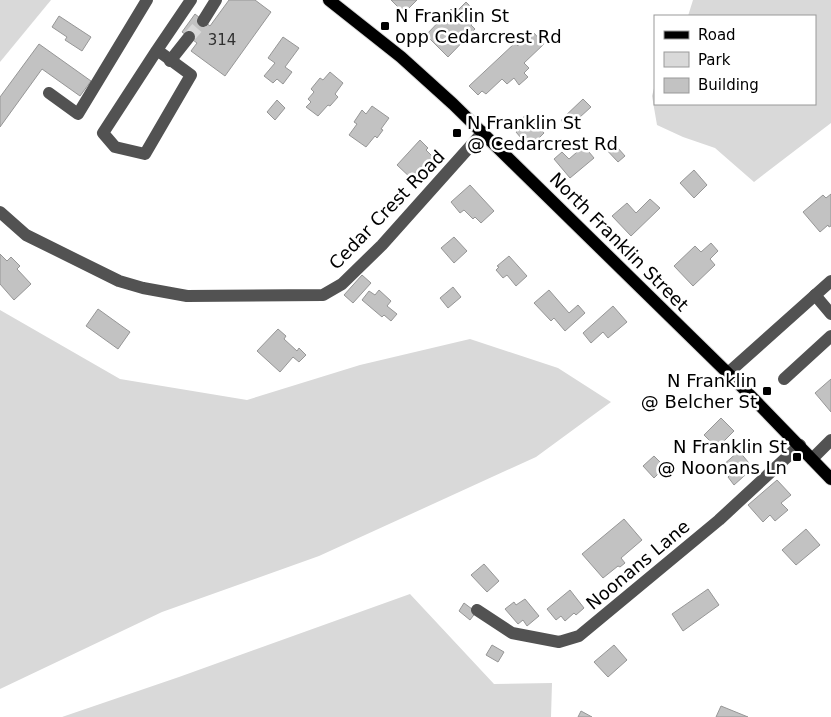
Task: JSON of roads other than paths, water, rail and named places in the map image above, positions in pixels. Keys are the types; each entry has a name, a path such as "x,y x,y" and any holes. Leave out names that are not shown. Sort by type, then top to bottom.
{"main road":[{"name":"North Franklin Street","path":"329,0 401,57 483,132 800,445 831,479"}],"street":[{"path":"49,93 78,114 147,0"},
{"path":"157,50 191,75 145,154 115,147 104,132 157,50 191,0"},
{"path":"203,21 216,0"},
{"path":"170,61 189,37"},
{"name":"Cedar Crest Road","path":"0,212 26,235 119,281 143,288 187,296 323,295 342,284 382,245 483,132"},
{"path":"728,374 831,281"},
{"path":"816,296 831,314"},
{"path":"784,379 831,336"},
{"path":"812,459 831,440"},
{"name":"Noonans Lane","path":"477,610 512,633 559,642 579,636 719,520 800,445"}],"tunnel":[{"path":"189,37 203,21"}],"place":[{"name":"N Franklin St opp Cedarcrest Rd","path":"385,26"},
{"name":"N Franklin St @ Cedarcrest Rd","path":"457,133"},
{"name":"N Franklin @ Belcher St","path":"767,391"},
{"name":"N Franklin St @ Noonans Ln","path":"797,457"}]}
